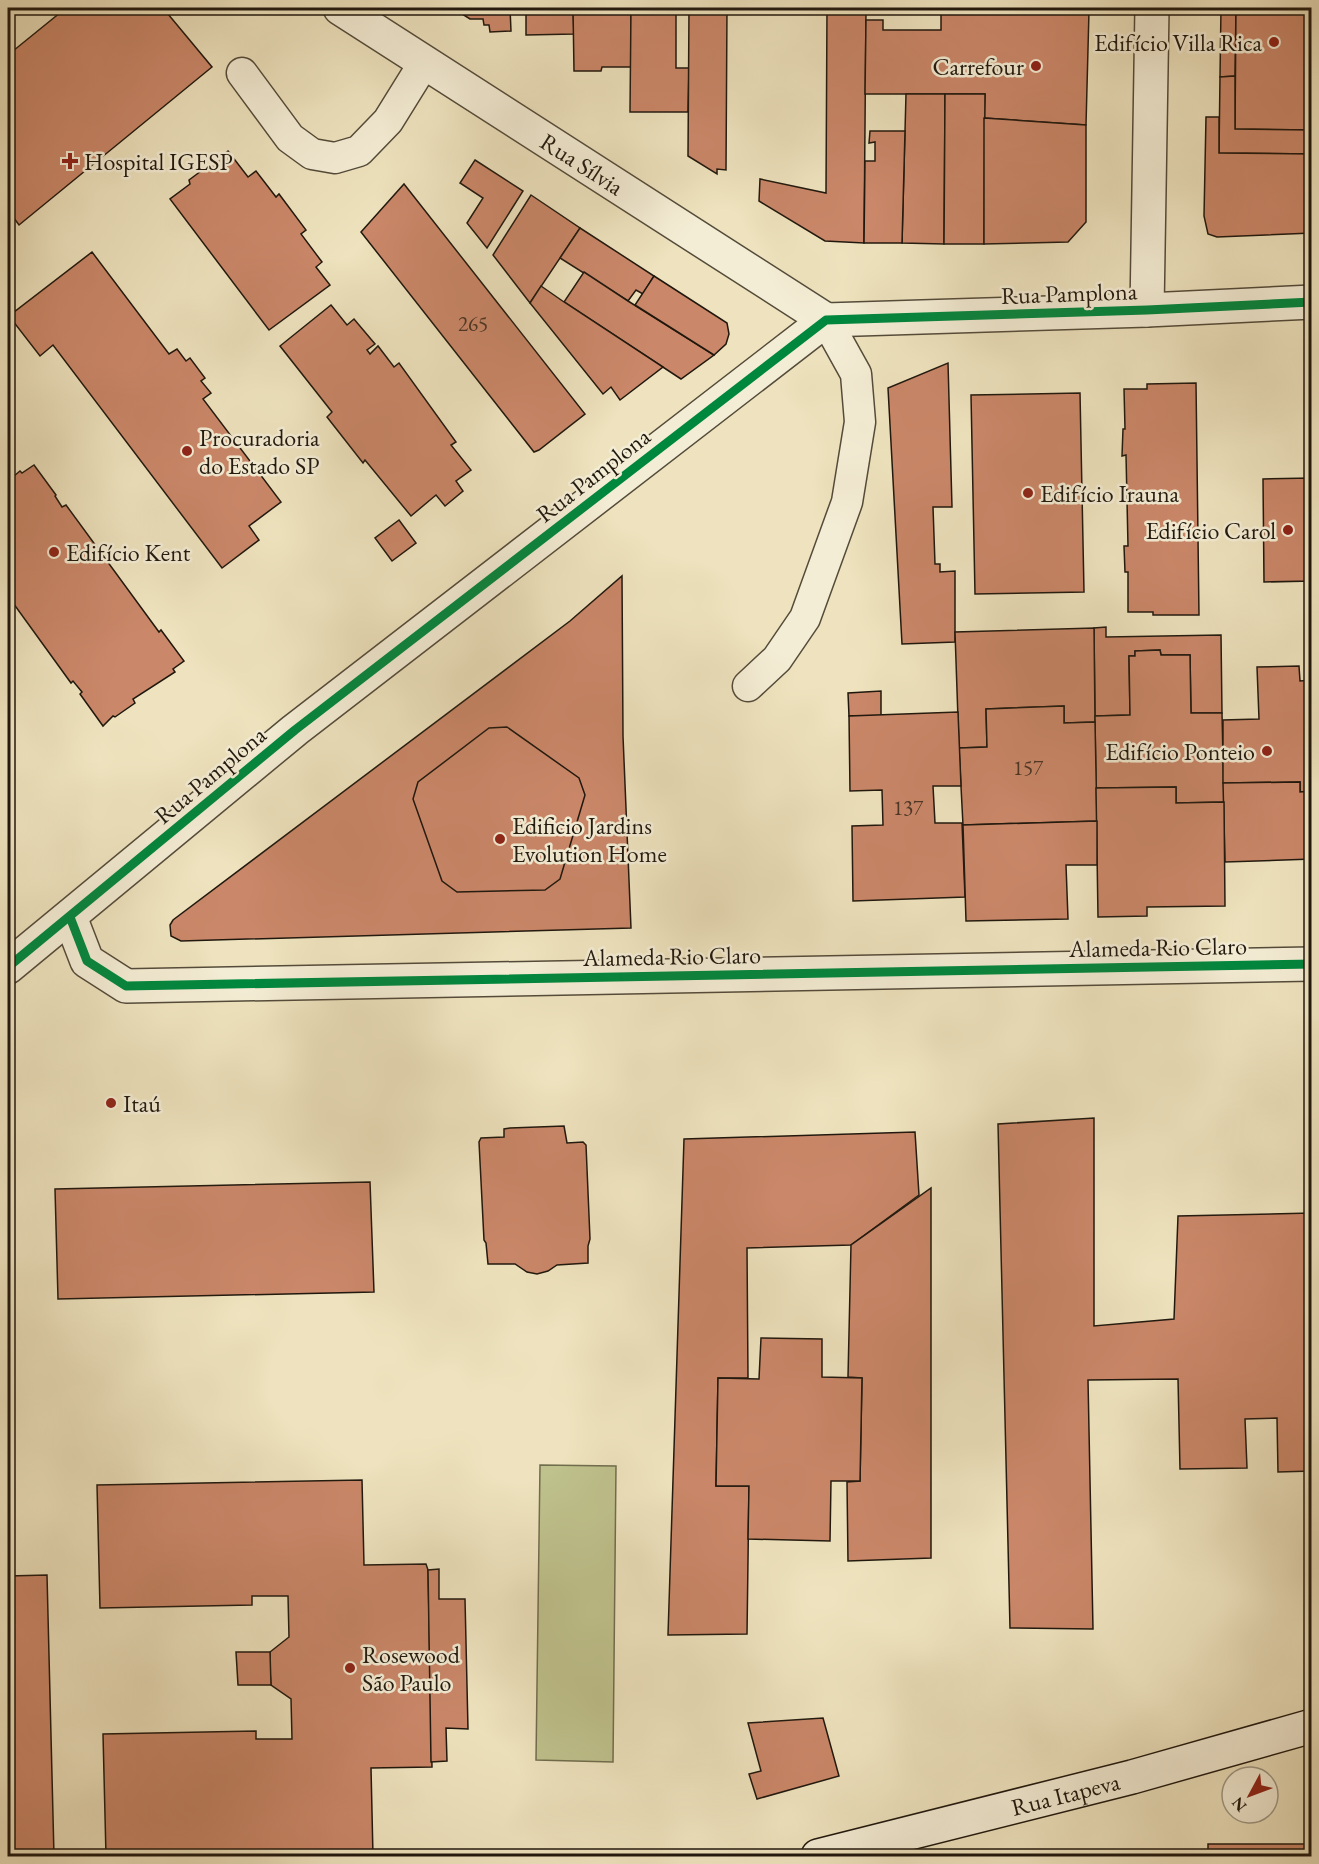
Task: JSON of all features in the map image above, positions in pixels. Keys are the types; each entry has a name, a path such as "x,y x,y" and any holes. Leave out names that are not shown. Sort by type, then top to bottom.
{"street":[{"name":"Rua Sílvia","path":"340,8 825,320"},
{"path":"1147,310 1152,8"},
{"name":"Rua Pamplona","path":"8,967 295,730 825,320 1147,310 1311,302"},
{"name":"Alameda Rio Claro","path":"70,917 87,961 126,986 1311,964"},
{"name":"Rua Itapeva","path":"818,1857 1132,1777 1311,1726"}],"lane":[{"path":"242,73 290,138 312,154 334,158 359,151 388,121 424,63"},
{"path":"748,686 777,659 805,618 847,502 860,422 856,374 825,320"}],"green space":[{"path":"540,1465 616,1466 613,1762 536,1760"}],"building":[{"path":"66,8 163,8 212,67 19,225 8,210 8,55"},
{"path":"459,8 510,8 511,31 490,32 489,25 484,25 483,19 470,19 459,12"},
{"path":"510,8 573,8 574,34 526,35 526,9"},
{"path":"573,8 631,8 631,67 602,67 601,71 574,71"},
{"path":"631,8 676,8 676,68 689,68 688,112 630,112"},
{"path":"689,8 727,8 726,170 717,169 717,174 688,156"},
{"path":"827,8 866,8 864,243 825,241 759,201 760,179 826,193"},
{"path":"941,8 1089,11 1086,125 984,118 985,94 865,94 866,20 883,20 883,30 941,30"},
{"path":"1221,8 1236,8 1235,76 1220,77"},
{"name":"Edifício Villa Rica","path":"1236,8 1312,8 1312,130 1235,129"},
{"path":"1235,76 1235,129 1312,130 1312,154 1219,153 1220,77"},
{"path":"906,94 945,94 944,244 902,243"},
{"path":"945,94 985,94 984,244 944,244"},
{"path":"1206,117 1219,117 1219,153 1312,154 1312,233 1217,237 1208,234 1204,216"},
{"path":"984,118 1086,125 1086,222 1068,242 984,244"},
{"path":"870,131 905,131 902,243 864,243 865,161 875,161 875,142 869,143"},
{"path":"228,151 248,177 256,171 276,197 279,194 306,230 301,234 322,262 316,267 330,285 269,330 170,199 190,184 189,180"},
{"path":"475,160 523,191 487,248 467,223 483,198 460,183"},
{"path":"404,184 585,414 539,450 534,452 361,232"},
{"path":"531,195 580,228 530,303 493,255"},
{"path":"580,228 654,276 643,294 636,290 628,301 560,258"},
{"name":"Procuradoria do Estado SP","path":"92,252 169,354 177,349 186,361 190,358 205,378 201,381 211,393 203,399 281,502 249,526 259,540 222,568 53,345 40,356 9,316"},
{"path":"584,272 714,355 681,379 564,302"},
{"path":"654,276 727,323 729,334 726,344 714,355 635,305"},
{"path":"541,286 663,367 620,400 611,387 603,394 530,303"},
{"path":"331,305 347,325 354,319 375,344 367,350 370,354 378,346 394,367 399,363 456,442 451,445 471,470 456,481 463,491 445,506 436,495 411,516 365,460 363,463 327,417 332,412 280,346"},
{"path":"948,363 952,507 933,507 935,564 940,564 940,572 955,571 955,642 902,644 888,388"},
{"path":"1196,383 1199,615 1153,615 1153,612 1128,612 1128,572 1125,572 1124,546 1128,546 1126,455 1122,456 1123,429 1125,429 1124,389 1147,389 1147,384"},
{"name":"Edifício Irauna","path":"1080,393 1084,592 975,594 971,395"},
{"name":"Edifício Kent","path":"34,465 62,507 66,505 159,632 161,630 184,661 173,669 175,672 133,699 135,703 115,717 113,716 103,726 80,694 82,692 73,681 71,683 8,596 8,481 20,471 22,473"},
{"name":"Edifício Carol","path":"1312,478 1312,581 1264,582 1263,479"},
{"path":"399,520 416,543 392,561 375,538"},
{"path":"622,576 623,736 631,928 181,941 171,936 170,925 173,920 570,621"},
{"path":"1106,627 1106,637 1221,635 1222,713 1191,713 1190,655 1161,655 1160,650 1135,651 1135,656 1129,656 1130,715 1095,716 1094,628"},
{"path":"1094,628 1095,722 1064,723 1064,706 986,709 987,747 959,748 955,632"},
{"path":"1160,650 1161,655 1190,655 1191,713 1222,713 1224,802 1176,803 1176,787 1096,788 1095,716 1130,715 1129,656 1135,656 1135,651"},
{"name":"Edifício Ponteio","path":"1299,666 1300,681 1312,680 1312,791 1300,792 1300,782 1223,783 1223,720 1259,719 1257,667"},
{"path":"881,691 881,716 849,716 848,693"},
{"path":"1064,706 1064,723 1095,722 1097,821 963,825 959,748 987,747 986,709"},
{"path":"958,712 961,786 933,786 935,823 962,823 965,897 853,901 852,826 883,825 882,790 850,791 849,716"},
{"name":"Edificio Jardins Evolution Home","path":"507,727 579,778 585,795 560,879 545,890 457,892 442,881 413,799 418,782 489,728"},
{"path":"1300,782 1300,792 1312,791 1312,859 1225,862 1223,783"},
{"path":"1176,787 1176,803 1224,802 1225,906 1147,907 1147,916 1098,917 1096,788"},
{"path":"1097,821 1097,865 1066,865 1068,919 966,921 963,825"},
{"path":"1094,1118 1094,1326 1174,1319 1178,1216 1312,1213 1312,1471 1278,1472 1277,1418 1245,1419 1247,1468 1180,1469 1178,1379 1088,1380 1093,1629 1010,1628 998,1124"},
{"path":"564,1126 567,1143 583,1142 586,1145 590,1239 588,1263 557,1265 537,1274 527,1272 515,1264 488,1264 484,1240 479,1142 481,1138 504,1137 504,1129 510,1128"},
{"path":"915,1132 919,1195 851,1245 747,1248 748,1378 718,1378 716,1486 749,1486 747,1634 668,1635 684,1139"},
{"path":"8,1169 13,1169 8,1209"},
{"path":"370,1182 374,1292 58,1299 55,1189"},
{"path":"931,1188 931,1558 848,1561 847,1482 860,1481 862,1378 848,1377 851,1245"},
{"path":"761,1338 822,1339 822,1377 862,1378 860,1481 831,1481 830,1541 748,1539 749,1486 716,1486 718,1378 759,1379"},
{"name":"Rosewood São Paulo","path":"362,1480 364,1565 426,1564 428,1570 432,1767 371,1768 373,1856 106,1856 103,1734 256,1731 256,1739 292,1739 291,1699 271,1685 270,1671 270,1652 289,1637 288,1596 252,1596 252,1605 100,1608 97,1485"},
{"path":"439,1569 439,1599 465,1599 468,1729 446,1728 447,1761 431,1762 428,1570"},
{"path":"47,1575 54,1856 8,1856 8,1576"},
{"path":"236,1652 270,1652 271,1685 238,1685"},
{"path":"823,1718 839,1776 757,1799 749,1774 761,1771 748,1723"},
{"path":"1208,1844 1312,1844 1312,1856 1208,1856"}],"cycle path":[{"path":"8,967 295,730 826,320 1147,310 1312,302"},
{"path":"70,917 87,961 126,986 1312,964"}],"place":[{"name":"Edifício Villa Rica","path":"1274,42"},
{"name":"Carrefour","path":"1036,66"},
{"name":"Hospital IGESP","path":"70,161"},
{"name":"Procuradoria do Estado SP","path":"187,451"},
{"name":"Edifício Irauna","path":"1028,493"},
{"name":"Edifício Carol","path":"1288,530"},
{"name":"Edifício Kent","path":"54,552"},
{"name":"Edifício Ponteio","path":"1267,751"},
{"name":"Edificio Jardins Evolution Home","path":"500,839"},
{"name":"Itaú","path":"111,1103"},
{"name":"Rosewood São Paulo","path":"350,1668"}]}
